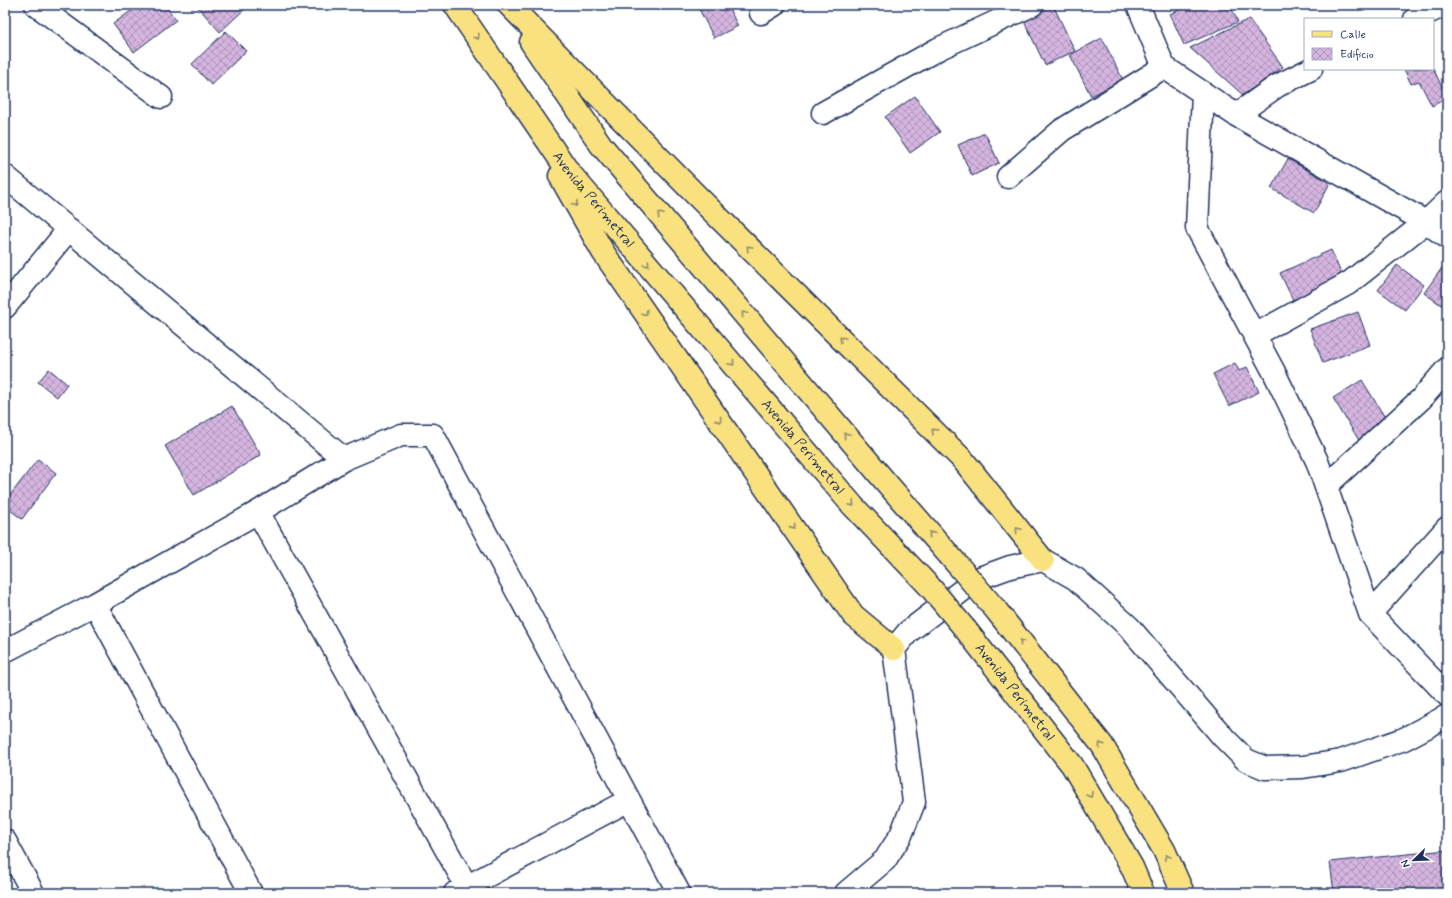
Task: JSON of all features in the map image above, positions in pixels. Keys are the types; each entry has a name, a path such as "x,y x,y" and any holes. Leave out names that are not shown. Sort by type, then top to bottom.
{"main road":[{"name":"Avenida Perimetral","path":"455,5 568,171 854,506 930,587 966,630 1072,765 1132,867 1143,893"},
{"path":"506,5 601,145 996,610 1102,745 1164,850 1182,893"},
{"path":"509,5 697,196 963,460 1043,560"},
{"path":"501,73 603,252 853,615 894,650"}],"street":[{"path":"36,5 162,97"},
{"path":"823,113 938,49 1032,5"},
{"path":"1138,5 1164,67 1236,115 1426,222 1447,237"},
{"path":"1417,18 1444,5"},
{"path":"1008,177 1062,130 1164,67"},
{"path":"1236,115 1277,86 1309,70"},
{"path":"1203,93 1197,228 1255,335 1317,461 1370,614 1447,695"},
{"path":"5,176 344,459"},
{"path":"1255,335 1349,284 1426,222 1447,202"},
{"path":"5,306 69,229"},
{"path":"1326,486 1421,399 1447,369"},
{"path":"5,651 95,604 258,512 344,459 401,435 433,435 679,893"},
{"path":"258,512 461,890 629,800"},
{"path":"1370,614 1447,528"},
{"path":"850,892 885,860 901,835 914,802 894,650 908,632 977,579 1010,567 1043,560 1076,579 1129,627 1224,738 1246,760 1265,768 1303,767 1341,761 1404,739 1447,716"},
{"path":"95,604 251,893"},
{"path":"5,841 33,893"}],"building":[{"path":"139,5 165,5 176,20 134,52 113,24"},
{"path":"196,5 249,5 220,32"},
{"path":"697,5 727,5 738,26 714,38"},
{"path":"1053,5 1075,51 1045,65 1023,19"},
{"path":"1190,5 1230,5 1238,22 1184,45 1170,14"},
{"path":"1249,19 1283,67 1243,95 1190,48"},
{"path":"226,31 246,51 211,85 192,64"},
{"path":"1102,38 1123,80 1091,96 1070,55"},
{"path":"1404,70 1434,70 1447,98 1432,106 1419,81 1411,84"},
{"path":"915,96 940,132 910,153 885,117"},
{"path":"985,133 999,163 972,176 958,145"},
{"path":"1288,159 1330,183 1314,213 1271,188"},
{"path":"1331,250 1343,278 1293,300 1280,273"},
{"path":"1397,265 1424,285 1405,310 1378,290"},
{"path":"1444,265 1447,267 1447,309 1424,293"},
{"path":"1358,312 1370,345 1323,363 1310,329"},
{"path":"1235,363 1239,371 1247,367 1259,392 1229,406 1213,374"},
{"path":"49,369 67,384 57,397 38,382"},
{"path":"1362,380 1389,424 1360,442 1333,398"},
{"path":"232,406 261,455 194,495 165,446"},
{"path":"38,459 56,473 22,519 5,506 5,502"},
{"path":"1447,850 1447,893 1334,893 1330,862"}]}
